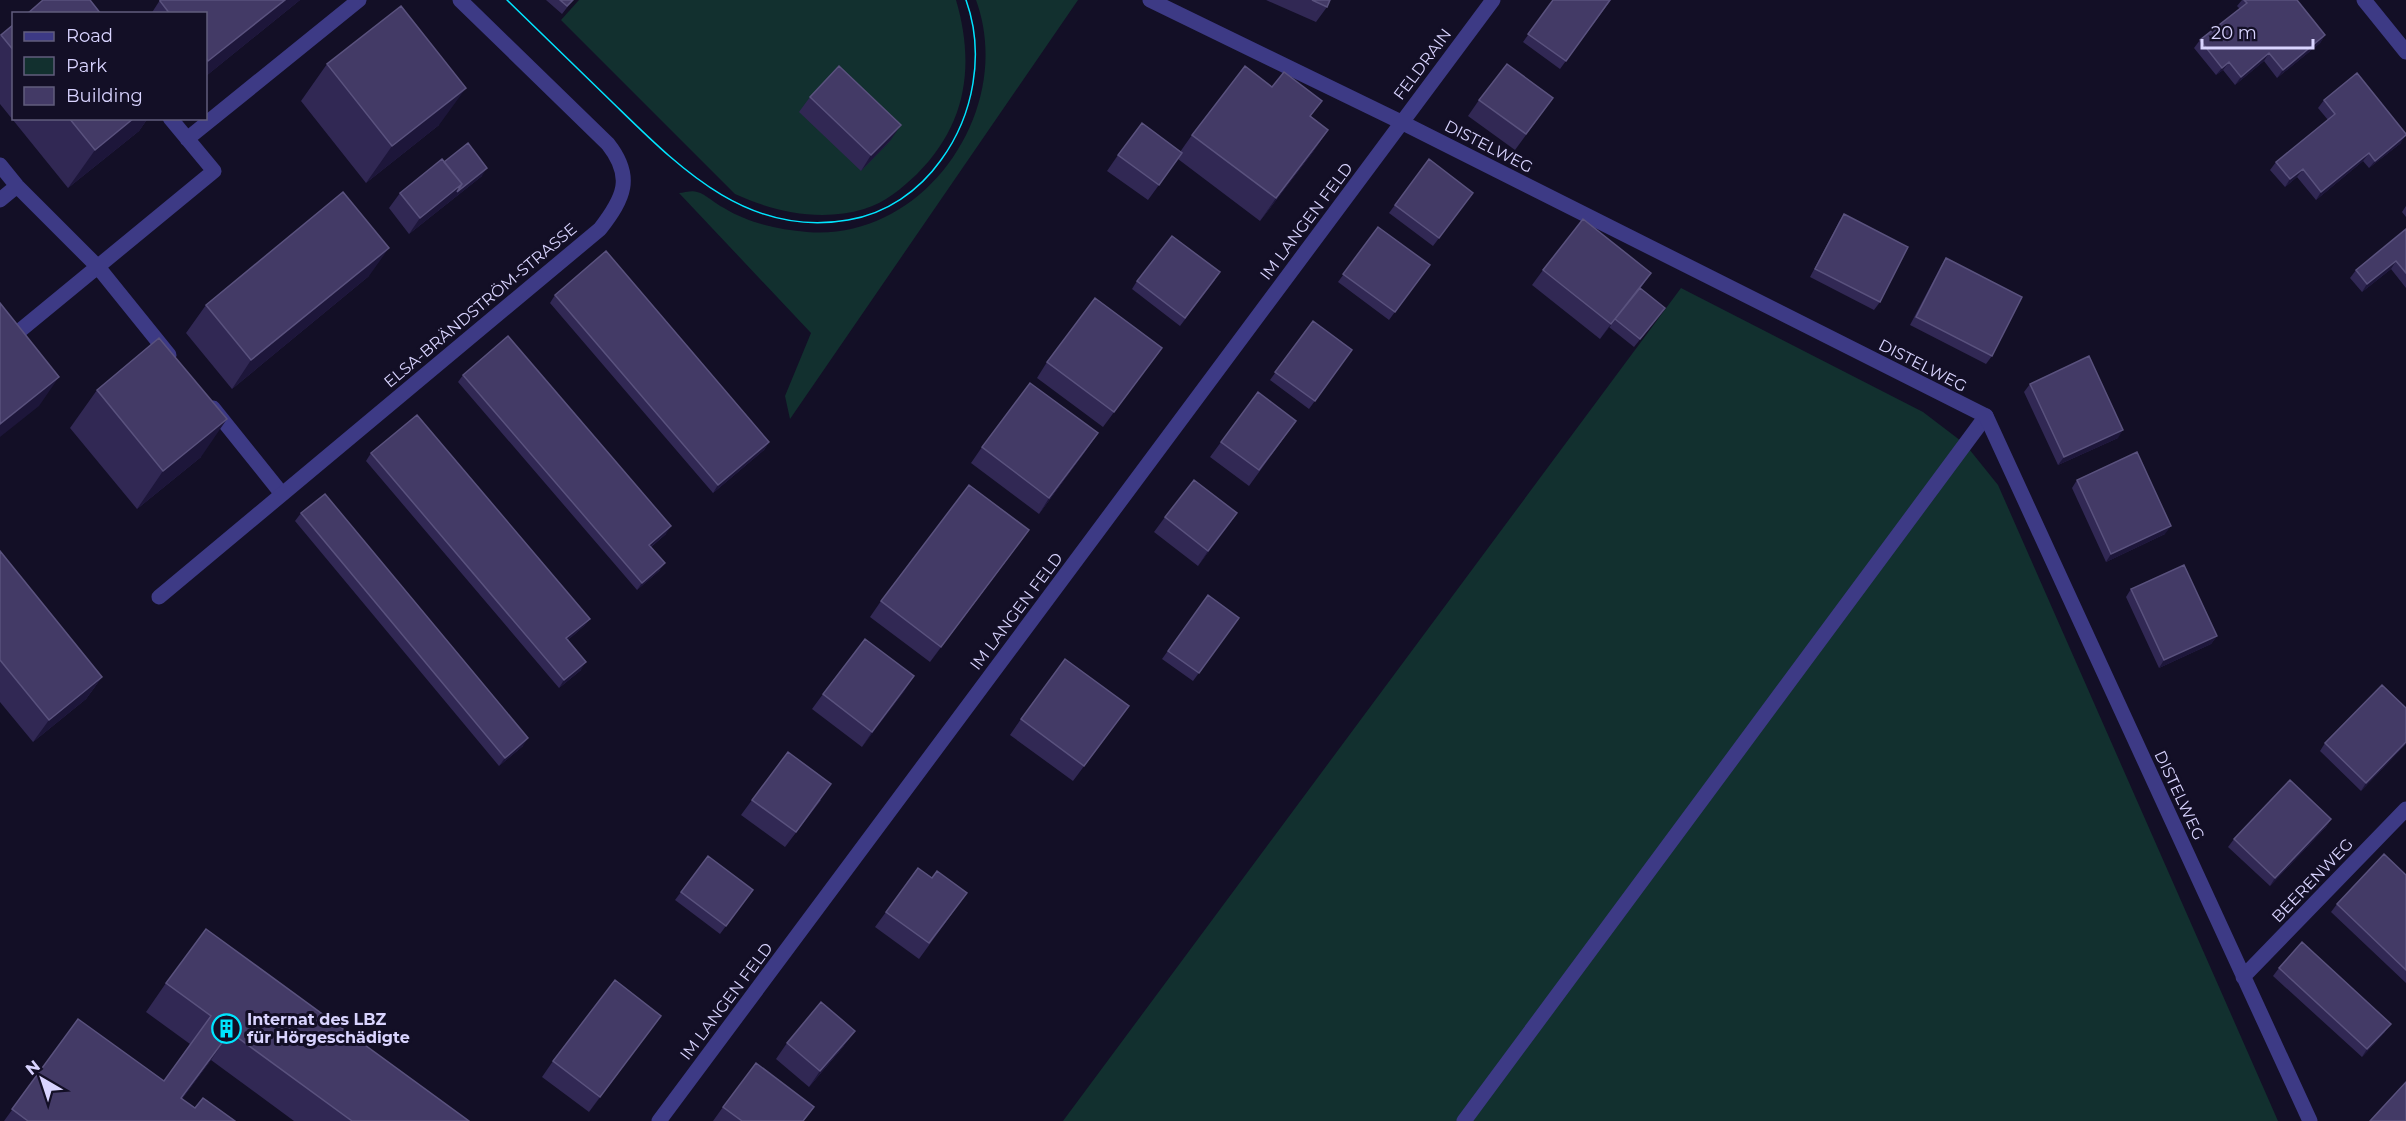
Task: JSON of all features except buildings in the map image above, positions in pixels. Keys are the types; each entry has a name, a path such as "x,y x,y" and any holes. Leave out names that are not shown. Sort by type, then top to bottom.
{"street":[{"path":"187,139 359,0"},
{"name":"DISTELWEG","path":"1150,0 1401,122 1986,416 2310,1121"},
{"name":"FELDRAIN","path":"1401,122 1493,0"},
{"path":"2364,0 2406,52"},
{"name":"ELSA-BRÄNDSTRÖM-STRASSE","path":"159,597 600,229 619,202 624,186 622,168 608,144 467,3"},
{"path":"0,347 214,171 172,120"},
{"name":"IM LANGEN FELD","path":"659,1121 1401,122"},
{"path":"0,165 17,186 98,267 179,367"},
{"path":"0,200 17,186"},
{"path":"201,394 282,494"},
{"path":"1464,1121 1986,416"},
{"name":"BEERENWEG","path":"2243,976 2406,809"}],"green space":[{"path":"579,0 956,0 965,48 962,93 947,135 934,155 917,174 886,199 864,209 831,215 782,210 735,194 561,20"},
{"path":"976,0 1078,0 790,419 785,396 811,333 679,193 697,192 751,221 807,232 850,229 889,215 923,192 951,161 971,124 983,84 985,42"},
{"path":"1681,288 1923,412 1965,444 1998,485 2278,1121 1063,1121"}],"tram line":[{"path":"507,0 662,150 716,192 746,207 777,218 811,223 848,220 888,207 923,182 941,160 962,123 973,83 975,41 966,0"}],"place":[{"name":"Internat des LBZ für Hörgeschädigte","path":"226,1028"}]}
